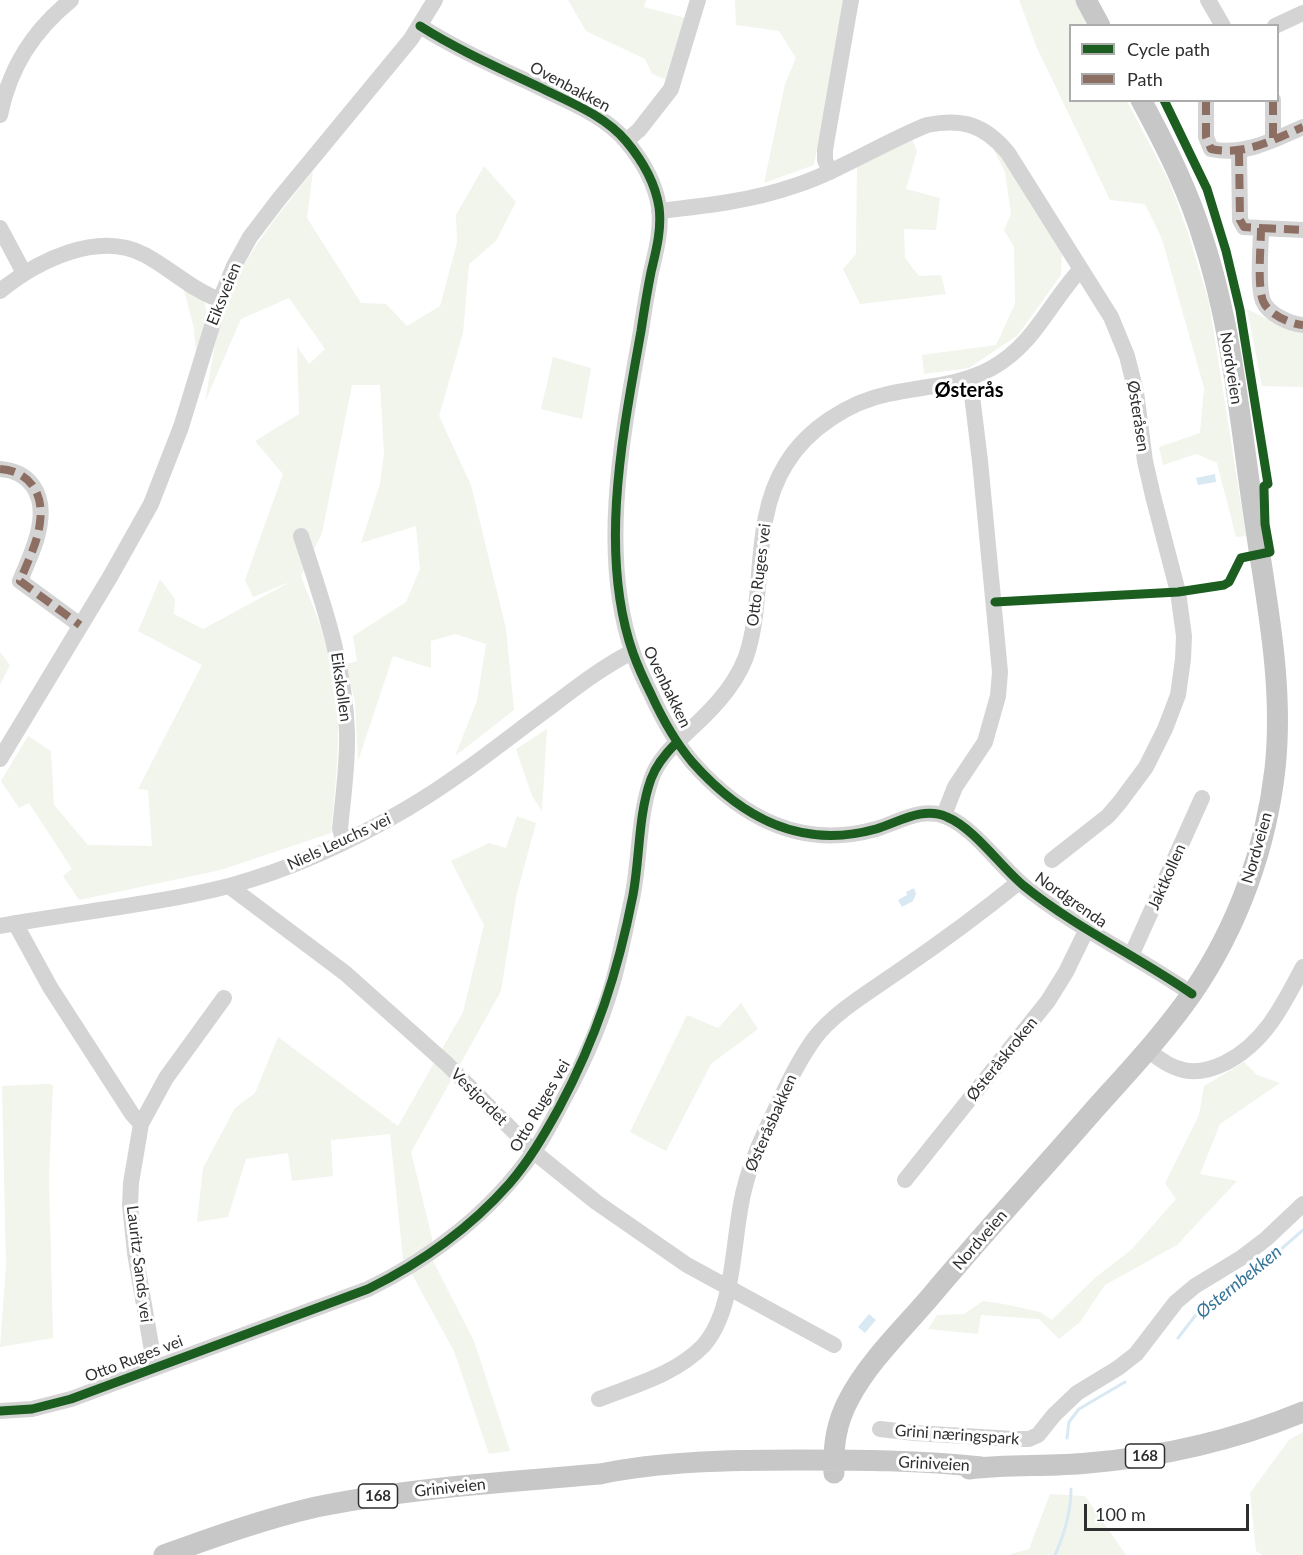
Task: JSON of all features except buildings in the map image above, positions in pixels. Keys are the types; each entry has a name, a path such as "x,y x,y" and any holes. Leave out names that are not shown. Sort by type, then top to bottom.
{"main road":[{"path":"1086,0 1099,24"},
{"name":"Nordveien","path":"833,1467 837,1425 850,1396 871,1366 1148,1050 1192,994 1214,960 1233,921 1261,842 1275,769 1278,699 1272,637 1231,365 1218,295 1205,244 1177,171 1142,102"},
{"name":"Griniveien","path":"164,1555 257,1523 314,1508 406,1492 600,1474 627,1477 833,1467 944,1472 981,1467 1087,1463 1150,1455 1223,1439 1303,1412"}],"street":[{"path":"0,115 11,81 33,36 71,0"},
{"name":"Eiksveien","path":"0,759 134,537 158,490 181,427 220,300 234,266 260,223 420,26 435,0"},
{"path":"626,141 639,130 671,89 698,0"},
{"path":"830,172 825,160 825,150 851,0"},
{"path":"1208,0 1222,24"},
{"path":"1279,24 1303,13"},
{"name":"Ovenbakken","path":"420,26 459,48 590,112 609,125 626,141 655,188 659,211 659,232 625,418 617,515 619,593 632,652 662,718 677,741 715,786 738,806 761,820 794,831 827,837 849,835 876,829 924,813 944,815"},
{"path":"1206,102 1207,143 1211,149 1239,151 1303,127"},
{"path":"1273,102 1273,140"},
{"name":"Østeråsen","path":"659,211 722,203 794,187 927,125 955,122 970,124 983,129 997,139 1008,153 1111,317 1131,370 1151,488 1180,600 1184,659 1178,695 1172,712 1156,748 1136,782 1108,816 1052,860"},
{"path":"1239,151 1240,220 1244,227 1303,230"},
{"path":"0,228 24,273"},
{"path":"1261,228 1263,303 1284,319 1303,325"},
{"path":"0,291 24,273 50,260 94,247 115,246 145,255 196,289 220,300"},
{"name":"Otto Ruges vei","path":"0,1412 32,1409 63,1401 368,1289 394,1276 452,1237 509,1184 534,1152 574,1080 604,1010 614,979 633,894 651,777 677,741 716,704 742,667 749,649 757,611 763,537 769,503 777,480 796,450 809,436 848,408 887,394 970,379 995,366 1029,339 1068,283 1081,269"},
{"path":"944,815 955,787 985,742 998,696 1000,672 970,379"},
{"path":"0,469 27,477 39,500 41,522 21,581 80,625"},
{"name":"Eikskollen","path":"301,536 329,624 340,669 347,733 340,829 344,842"},
{"name":"Niels Leuchs vei","path":"8,925 229,886 303,860 375,827 440,788 615,660 632,652"},
{"name":"Jaktkollen","path":"1131,956 1202,798"},
{"name":"Nordgrenda","path":"944,815 959,824 1019,882 1086,931 1192,994"},
{"name":"Østeråsbakken","path":"599,1399 660,1375 685,1362 704,1345 716,1328 723,1312 728,1289 737,1221 751,1162 796,1067 815,1037 860,999 1019,882"},
{"name":"Vestjordet","path":"229,886 345,973 447,1064 534,1152 596,1202 687,1266 834,1344"},
{"path":"8,925 132,1114 141,1124"},
{"name":"Østeråskroken","path":"905,1180 1048,1001 1066,972 1086,931"},
{"path":"1148,1050 1169,1065 1193,1072 1209,1071 1235,1058 1261,1038 1280,1010 1303,967"},
{"name":"Lauritz Sands vei","path":"155,1368 135,1253 130,1205 131,1183 141,1124 166,1078 224,998"},
{"name":"Grini næringspark","path":"880,1429 1014,1439 1029,1439 1038,1435 1054,1415 1077,1393 1136,1354 1176,1302 1195,1286 1266,1239 1303,1204"}],"shaded area":[{"path":"568,0 646,0 644,7 685,18 665,79 652,74 645,59 586,31"},
{"path":"735,0 846,0 814,165 764,183 785,84 796,58 779,31 736,25"},
{"path":"1019,0 1077,0 1089,24 1069,24 1069,102 1128,102 1170,183 1209,302 1246,536 1236,537 1217,463 1196,454 1163,465 1159,447 1200,433 1204,388 1162,239 1145,204 1110,200 1037,48"},
{"path":"912,139 917,151 906,189 940,198 936,230 904,229 905,258 919,276 941,275 946,294 860,304 843,269 856,254 857,165"},
{"path":"990,142 1012,168 1062,253 1061,275 1018,335 969,368 924,374 922,355 996,345 1015,304 1014,247 1004,230 1011,214 1005,172"},
{"path":"484,166 516,202 496,241 469,264 463,333 439,416 471,485 506,629 514,710 455,756 477,701 486,644 455,634 431,641 431,668 393,656 358,761 355,703 346,664 357,661 353,636 406,602 420,569 416,526 361,543 380,484 384,453 380,385 352,385 322,533 301,576 327,645 336,692 338,739 331,833 221,870 79,900 63,876 72,869 29,803 19,808 1,781 28,736 51,751 54,805 88,845 152,846 148,790 138,789 202,665 138,631 160,579 175,599 174,614 203,629 290,582 253,597 245,580 283,474 255,441 299,414 297,346 309,364 325,349 289,298 241,319 205,402 222,316 240,273 269,228 313,171 307,218 361,303 386,304 407,326 440,306 457,243 456,215"},
{"path":"182,283 205,303 207,320 196,353 194,328"},
{"path":"1247,309 1290,330 1303,330 1303,387 1262,386"},
{"path":"553,357 591,368 582,419 541,409"},
{"path":"0,652 10,665 0,685"},
{"path":"547,729 542,811 532,796 516,749"},
{"path":"517,816 536,823 516,897 501,991 411,1152 432,1238 433,1261 474,1341 510,1451 489,1454 454,1351 403,1258 390,1134 331,1140 333,1176 292,1181 288,1153 246,1159 228,1217 197,1222 203,1168 235,1108 255,1093 278,1037 398,1126 463,1012 484,925 451,861 489,843 506,848"},
{"path":"741,1003 758,1029 711,1064 666,1151 630,1132 687,1015 718,1028"},
{"path":"1244,1062 1257,1075 1280,1083 1220,1124 1200,1174 1237,1181 1177,1245 1105,1285 1080,1322 1059,1339 1039,1319 981,1315 978,1334 928,1329 937,1315 964,1314 983,1301 1040,1312 1052,1320 1096,1277 1131,1250 1176,1199 1165,1183 1199,1115 1204,1086"},
{"path":"53,1085 49,1176 53,1338 0,1347 6,1266 2,1086"},
{"path":"1303,1432 1303,1555 1262,1555 1256,1551 1250,1493 1289,1440"},
{"path":"1050,1494 1085,1496 1126,1555 1008,1555 1029,1549"}],"water":[{"path":"1215,474 1216,482 1198,485 1196,478"},
{"path":"914,888 916,894 913,901 902,907 898,900"},
{"path":"869,1314 876,1320 865,1333 858,1327"}],"waterway":[{"name":"Østernbekken","path":"1178,1338 1195,1316 1246,1280 1303,1230"},
{"name":"Østernbekken","path":"1067,1438 1069,1422 1079,1409 1125,1382"},
{"name":"Østernbekken","path":"1055,1555 1066,1523 1071,1489"}],"marked path":[{"path":"1206,102 1206,137 1211,149 1223,151 1247,149 1270,142 1303,127"},
{"path":"1273,102 1273,140"},
{"path":"1239,151 1240,220 1244,227 1261,228 1260,276 1263,301 1280,318 1303,325"},
{"path":"1261,228 1303,230"},
{"path":"0,469 19,474 27,479 37,493 40,502 41,512 37,537 20,581 80,625"}],"cycle path":[{"path":"420,26 464,51 597,116 626,141 647,172 654,189 660,215 659,232 621,451 615,534 617,575 623,615 635,658 664,721 686,755 712,782 753,814 798,832 823,835 849,834 876,829 920,814 929,813 947,817 967,830 1015,878 1044,901 1192,994"},
{"path":"995,602 1178,592 1224,585 1229,582 1241,558 1270,552 1265,524 1264,486 1268,484 1240,310 1226,251 1207,189 1165,102"},
{"path":"0,1411 32,1409 71,1399 368,1289 426,1256 461,1230 494,1200 530,1157 542,1138 572,1082 595,1031 613,978 627,923 647,793 656,769 677,742"}],"district":[{"name":"Østerås","path":"969,391"}]}
